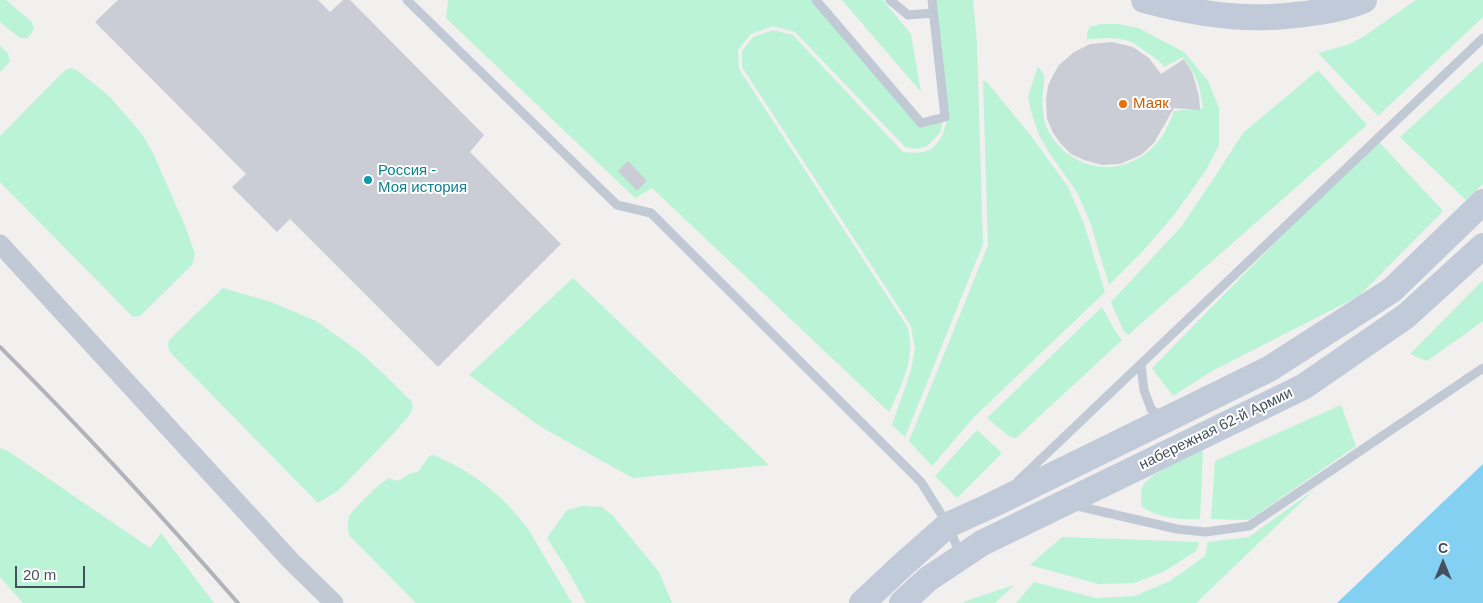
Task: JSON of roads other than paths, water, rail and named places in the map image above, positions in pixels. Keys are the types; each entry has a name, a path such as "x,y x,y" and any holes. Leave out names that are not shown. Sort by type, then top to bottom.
{"main road":[{"path":"1144,0 1203,13 1270,18 1322,12 1364,0"},
{"name":"набережная 62-й Армии","path":"862,603 948,525 1269,369 1392,290 1483,202"},
{"name":"набережная 62-й Армии","path":"902,603 928,578 982,543 1303,387 1406,316 1483,246"}],"street":[{"path":"1212,0 1216,5 1233,16"},
{"path":"0,244 291,561 334,603"}],"lane":[{"path":"407,0 617,205 651,213 921,482 948,525 961,556"},
{"path":"816,0 921,123 945,117 932,0"},
{"path":"890,0 908,15 933,13"},
{"path":"992,505 1483,38"},
{"path":"1141,365 1144,390 1151,408 1166,420"},
{"path":"1063,503 1177,529 1205,532 1249,526 1483,368"}],"water":[{"path":"1483,464 1483,603 1337,603"}],"railway":[{"path":"0,347 121,473 238,603"}],"place":[{"name":"Маяк","path":"1123,104"},
{"name":"Россия - Моя история","path":"368,180"}]}
